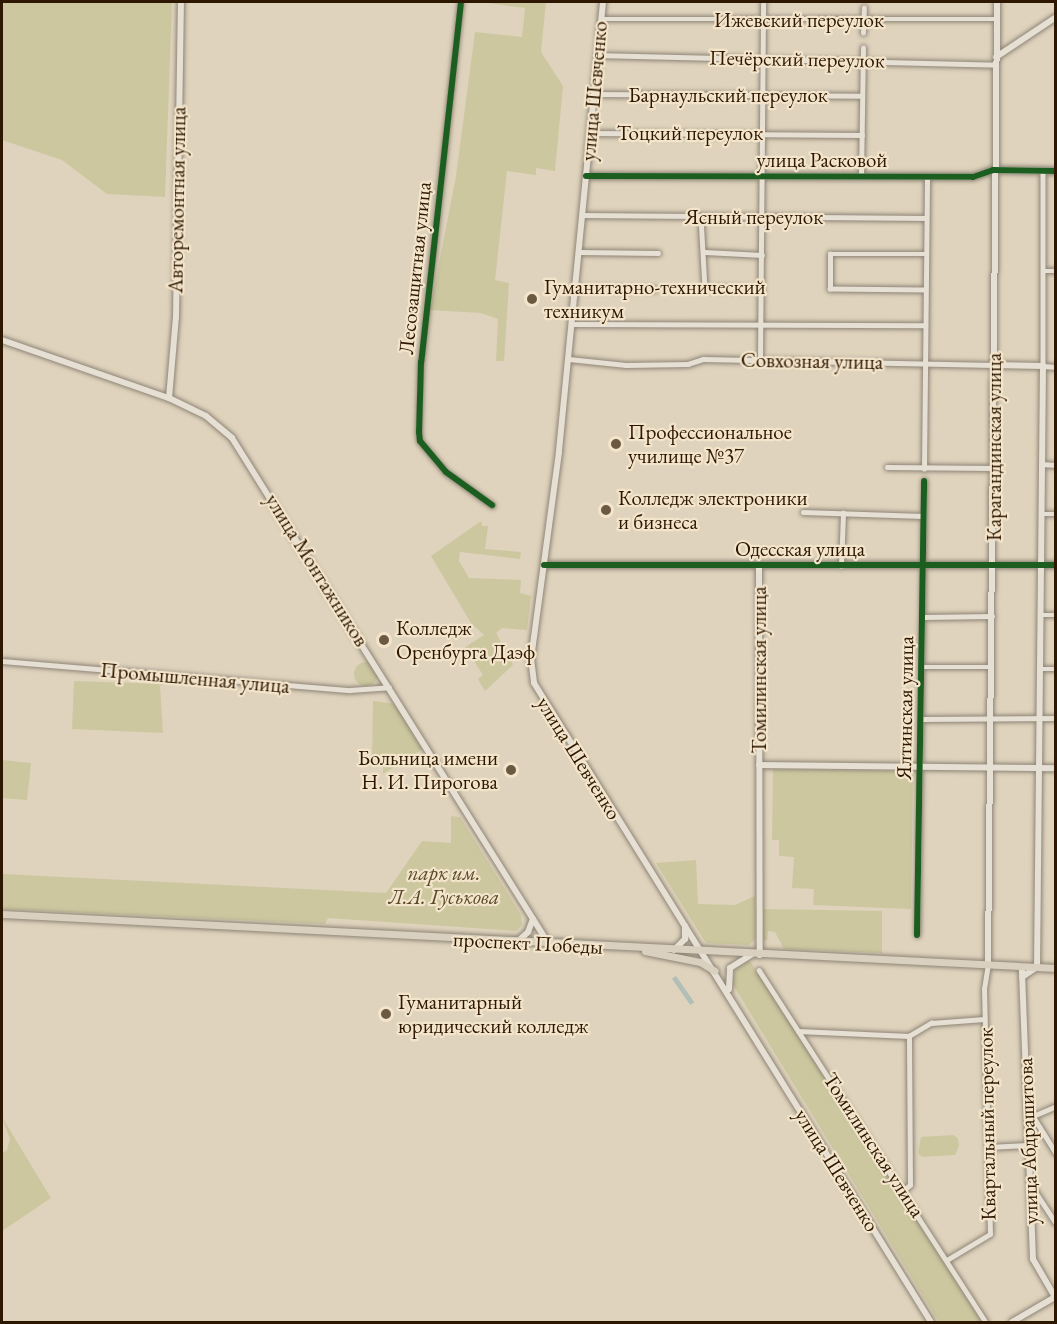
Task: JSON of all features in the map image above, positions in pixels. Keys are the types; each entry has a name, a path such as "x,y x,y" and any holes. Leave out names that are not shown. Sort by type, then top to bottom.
{"main road":[{"name":"Авторемонтная улица","path":"170,398 176,317 181,2"},
{"name":"улица Шевченко","path":"603,2 569,359 531,658 536,689 715,970 931,1323"},
{"name":"Карагандинская улица","path":"988,965 993,766 993,170 997,2"},
{"path":"996,57 1056,17"},
{"path":"996,44 1013,44"},
{"name":"улица Расковой","path":"586,176 979,177 993,170 1056,171"},
{"name":"улица Монтажников","path":"2,340 170,398 206,416 232,438 548,944"},
{"name":"Совхозная улица","path":"994,365 1043,366"},
{"path":"1022,977 1037,967 1043,366"},
{"name":"Одесская улица","path":"544,565 1056,565"},
{"name":"Томилинская улица","path":"759,566 760,955"},
{"path":"759,765 1056,768"},
{"name":"проспект Победы","path":"2,914 704,953 1056,968"},
{"path":"517,942 528,932 533,918"},
{"path":"673,951 685,939 684,922"},
{"path":"640,949 654,956 700,962 715,970"},
{"path":"730,996 728,972 752,955"},
{"name":"улица Абдрашитова","path":"1022,967 1033,1259 1055,1297"},
{"path":"1012,1323 1055,1297"}],"street":[{"name":"Лесозащитная улица","path":"461,2 421,362 419,432 420,441 446,472 492,505"},
{"path":"760,359 763,2"},
{"path":"863,33 864,8"},
{"name":"Ижевский переулок","path":"601,20 996,19"},
{"path":"861,176 863,48"},
{"name":"Печёрский переулок","path":"597,56 863,59 996,65"},
{"name":"Барнаульский переулок","path":"594,94 862,96"},
{"name":"Тоцкий переулок","path":"590,132 862,135"},
{"path":"1043,171 1043,366"},
{"path":"924,468 924,290 927,177"},
{"name":"Ясный переулок","path":"583,215 926,218"},
{"path":"701,217 705,252 705,288 761,289"},
{"path":"579,252 658,253"},
{"path":"705,252 762,255"},
{"path":"924,290 830,289 830,254 925,254"},
{"path":"1044,271 1056,271"},
{"path":"576,288 654,289"},
{"path":"572,324 761,327 924,325"},
{"name":"Совхозная улица","path":"569,359 626,365 760,359 994,365"},
{"name":"Совхозная улица","path":"1043,366 1056,367"},
{"path":"1041,464 1056,465"},
{"path":"887,467 994,468"},
{"name":"Ялтинская улица","path":"917,935 922,766 924,481"},
{"path":"803,512 923,516"},
{"path":"841,566 843,513"},
{"path":"1041,514 1056,514"},
{"path":"1040,615 1056,615"},
{"path":"923,617 994,616"},
{"name":"Промышленная улица","path":"2,661 350,690 389,687"},
{"path":"922,667 993,667"},
{"path":"1040,669 1056,669"},
{"path":"922,719 1056,718"},
{"name":"Квартальный переулок","path":"947,1260 990,1234 984,1019 988,965"},
{"name":"Томилинская улица","path":"759,970 986,1323"},
{"path":"798,1031 909,1036 931,1023 984,1019"},
{"path":"903,1191 910,1185 909,1036"},
{"path":"1056,1106 1029,1116 1056,1153"},
{"path":"988,1147 1027,1145"},
{"path":"1029,1183 1056,1223"},
{"path":"1023,1316 1028,1323"}],"green space":[{"path":"2,2 172,2 165,197 107,194 62,160 2,140"},
{"path":"480,2 546,2 541,52 563,86 555,171 536,168 536,175 507,171 495,280 509,283 504,361 496,361 498,319 481,313 430,310 456,176 475,32 522,37 525,8"},
{"path":"481,521 482,526 488,526 485,549 521,552 520,559 460,552 459,561 469,578 521,580 520,593 531,596 527,630 502,628 496,633 513,665 485,691 478,679 483,675 465,647 484,635 471,623 431,556"},
{"path":"366,662 375,665 378,674 375,683 366,686 357,683 354,674 357,665"},
{"path":"74,681 166,684 160,686 163,733 72,729"},
{"path":"373,701 396,704 423,749 383,774 383,758 372,757"},
{"path":"2,760 31,763 27,800 2,798"},
{"path":"773,769 913,771 911,909 813,905 814,889 792,888 794,857 779,856 779,840 772,840"},
{"name":"парк им. Л.А. Гуськова","path":"451,816 460,817 521,915 522,925 516,931 328,918 325,924 2,909 2,874 386,893 422,841 451,843"},
{"path":"696,860 698,904 735,905 755,896 755,939 749,945 706,943 656,863"},
{"path":"763,909 882,911 882,953 784,949 775,932 768,931 767,940 762,940"},
{"path":"750,961 982,1322 939,1322 732,983 737,967"},
{"path":"2,1117 51,1198 2,1231 2,1153 7,1150 10,1139"},
{"path":"953,1135 958,1138 959,1146 955,1155 922,1157 918,1153 921,1137"}],"shaded area":[{"path":"676,976 694,1002 690,1005 672,979"}],"cycle path":[{"path":"461,2 421,362 419,432 420,441 446,472 492,505"},
{"path":"586,176 973,177 993,170 1056,171"},
{"path":"917,935 924,481"},
{"path":"544,565 1056,565"}],"place":[{"name":"Гуманитарно-технический техникум","path":"532,299"},
{"name":"Профессиональное училище №37","path":"616,444"},
{"name":"Колледж электроники и бизнеса","path":"606,510"},
{"name":"Колледж Оренбурга Даэф","path":"384,640"},
{"name":"Больница имени Н. И. Пирогова","path":"511,770"},
{"name":"Гуманитарный юридический колледж","path":"386,1014"}]}
